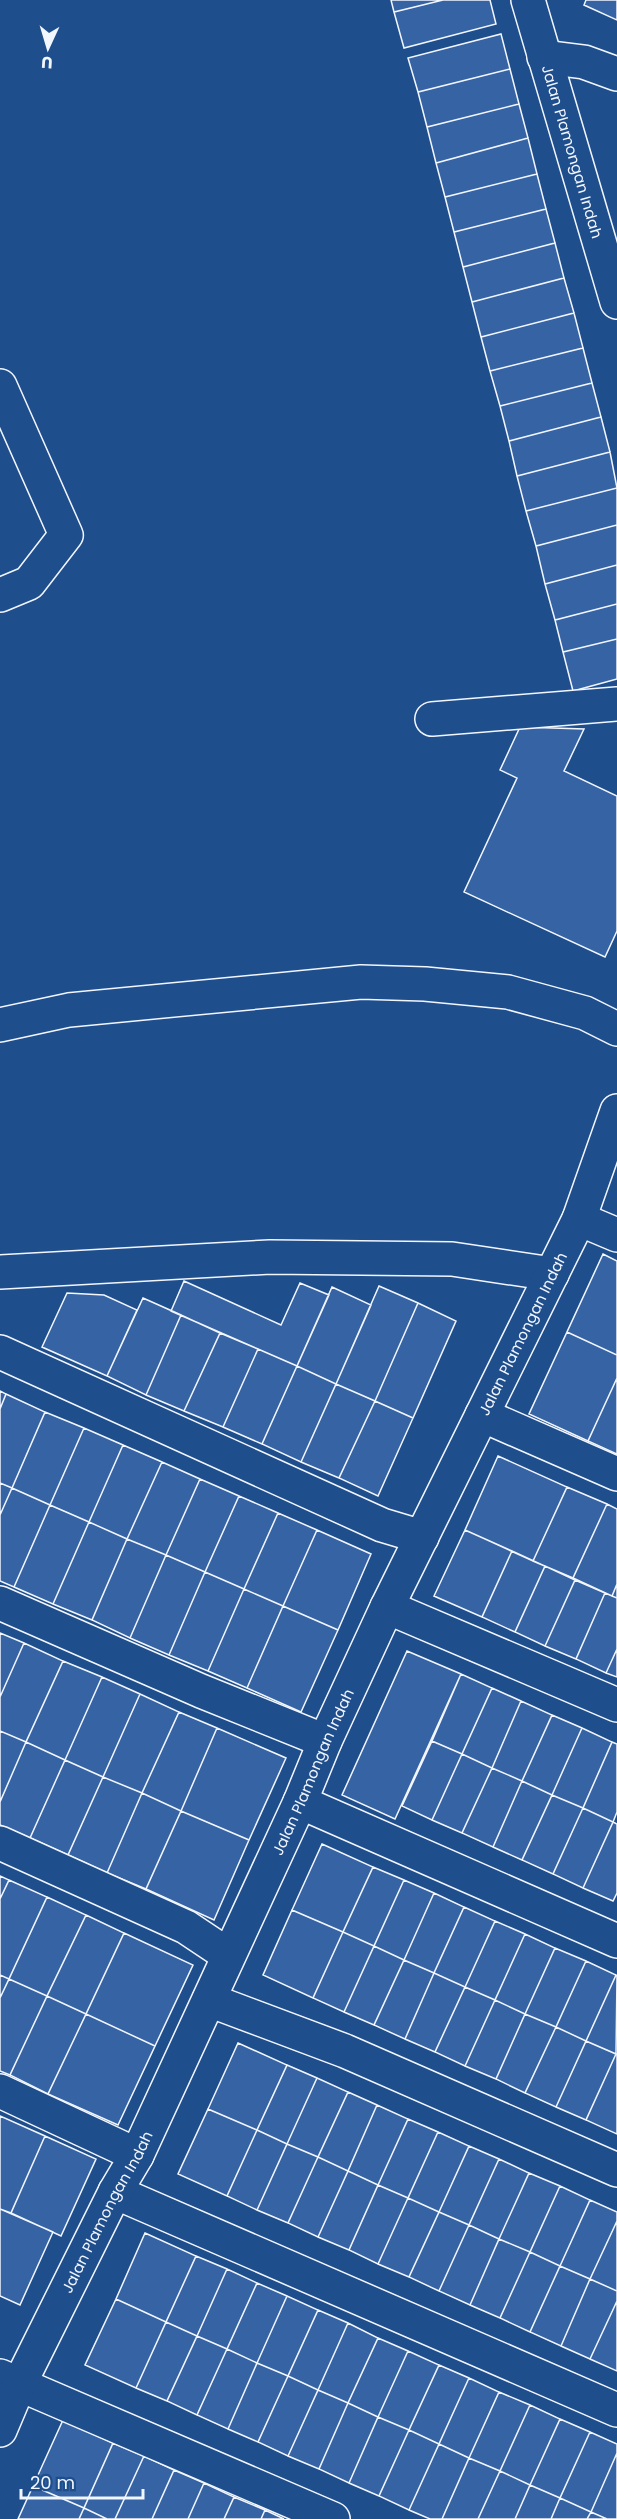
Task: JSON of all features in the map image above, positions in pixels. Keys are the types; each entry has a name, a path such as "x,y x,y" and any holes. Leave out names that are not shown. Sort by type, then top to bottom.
{"street":[{"name":"Jalan Plamongan Indah","path":"528,0 617,302"},
{"path":"544,57 584,62 617,74"},
{"path":"0,386 66,535 29,583 0,595"},
{"path":"432,719 617,704"},
{"path":"0,1025 69,1010 361,982 425,984 508,992 585,1014 617,1029"},
{"name":"Jalan Plamongan Indah","path":"0,2430 10,2380 114,2192 137,2155 387,1607 579,1219 617,1111"},
{"path":"579,1219 617,1235"},
{"path":"0,1272 270,1257 452,1259 552,1274"},
{"path":"0,1352 382,1525 422,1537"},
{"path":"482,1415 617,1474"},
{"path":"0,1603 201,1691 325,1741"},
{"path":"387,1607 617,1705"},
{"path":"300,1802 617,1941"},
{"path":"0,1843 186,1927 228,1955"},
{"path":"209,2000 345,2051 617,2170"},
{"path":"0,2091 137,2155"},
{"path":"114,2192 617,2410"},
{"path":"10,2380 333,2519"}],"building":[{"path":"391,0 443,0 394,12"},
{"path":"443,0 490,0 496,24 404,48 394,12"},
{"path":"586,0 617,0 617,20 584,5"},
{"path":"501,34 510,69 418,92 408,58"},
{"path":"510,69 519,104 427,127 418,92"},
{"path":"519,104 528,138 436,163 427,127"},
{"path":"528,138 537,174 445,197 436,163"},
{"path":"537,174 546,209 454,232 445,197"},
{"path":"546,209 555,243 463,267 454,232"},
{"path":"555,243 564,278 472,302 463,267"},
{"path":"564,278 574,313 481,337 472,302"},
{"path":"574,313 583,348 490,371 481,337"},
{"path":"583,348 592,383 500,406 490,371"},
{"path":"592,383 601,417 509,441 500,406"},
{"path":"601,417 610,452 517,476 509,441"},
{"path":"610,452 617,488 526,511 517,476"},
{"path":"617,488 617,525 536,546 526,511"},
{"path":"617,525 617,565 545,584 536,546"},
{"path":"617,565 617,604 555,620 545,584"},
{"path":"617,604 617,639 563,652 555,620"},
{"path":"617,639 617,679 573,691 563,652"},
{"path":"520,727 584,729 564,771 617,796 617,931 605,957 464,892 517,778 500,770"},
{"path":"603,1254 617,1261 617,1355 567,1332"},
{"path":"184,1281 281,1325 300,1283 329,1295 297,1366 171,1311"},
{"path":"379,1286 418,1303 375,1401 336,1384"},
{"path":"332,1287 371,1305 336,1384 297,1366"},
{"path":"67,1293 104,1295 137,1310 107,1376 42,1347"},
{"path":"143,1298 181,1315 146,1395 107,1376"},
{"path":"418,1303 456,1321 413,1418 375,1401"},
{"path":"181,1315 220,1333 184,1411 146,1395"},
{"path":"567,1332 617,1355 617,1378 588,1441 529,1414"},
{"path":"220,1333 258,1349 223,1427 184,1411"},
{"path":"258,1349 297,1366 262,1444 223,1427"},
{"path":"297,1366 336,1384 301,1462 262,1444"},
{"path":"617,1378 617,1454 588,1441"},
{"path":"336,1384 375,1401 339,1478 301,1462"},
{"path":"0,1391 6,1394 0,1409"},
{"path":"6,1394 45,1412 12,1488 0,1483 0,1409"},
{"path":"375,1401 413,1418 378,1496 339,1478"},
{"path":"45,1412 84,1428 50,1505 12,1488"},
{"path":"84,1428 123,1445 89,1522 50,1505"},
{"path":"123,1445 162,1462 127,1539 89,1522"},
{"path":"498,1456 567,1487 533,1561 465,1530"},
{"path":"162,1462 200,1479 166,1555 127,1539"},
{"path":"200,1479 239,1496 205,1572 166,1555"},
{"path":"0,1483 12,1488 0,1515"},
{"path":"567,1487 607,1504 573,1578 533,1561"},
{"path":"12,1488 50,1505 14,1587 0,1581 0,1515"},
{"path":"239,1496 278,1513 244,1589 205,1572"},
{"path":"607,1504 617,1509 617,1584 612,1596 573,1578"},
{"path":"50,1505 89,1522 53,1604 14,1587"},
{"path":"278,1513 317,1530 283,1606 244,1589"},
{"path":"89,1522 127,1539 92,1620 53,1604"},
{"path":"317,1530 371,1554 338,1630 283,1606"},
{"path":"465,1530 512,1551 482,1617 434,1596"},
{"path":"127,1539 166,1555 130,1638 92,1620"},
{"path":"512,1551 545,1566 515,1632 482,1617"},
{"path":"166,1555 205,1572 169,1655 130,1638"},
{"path":"545,1566 575,1580 545,1646 515,1632"},
{"path":"205,1572 244,1589 208,1671 169,1655"},
{"path":"575,1580 605,1593 576,1659 545,1646"},
{"path":"617,1584 617,1598 612,1596"},
{"path":"244,1589 283,1606 247,1688 208,1671"},
{"path":"605,1593 617,1598 617,1649 606,1673 576,1659"},
{"path":"283,1606 338,1630 301,1712 247,1688"},
{"path":"0,1633 24,1643 0,1697"},
{"path":"24,1643 63,1661 26,1742 0,1731 0,1697"},
{"path":"617,1649 617,1677 606,1673"},
{"path":"407,1651 461,1674 395,1819 342,1795"},
{"path":"63,1661 102,1677 65,1760 26,1742"},
{"path":"461,1674 492,1688 462,1754 432,1741"},
{"path":"102,1677 140,1694 103,1777 65,1760"},
{"path":"492,1688 521,1701 492,1768 462,1754"},
{"path":"140,1694 179,1712 142,1793 103,1777"},
{"path":"521,1701 552,1715 522,1781 492,1768"},
{"path":"179,1712 217,1728 181,1811 142,1793"},
{"path":"552,1715 582,1728 552,1795 522,1781"},
{"path":"217,1728 286,1758 249,1840 181,1811"},
{"path":"582,1728 612,1742 583,1808 552,1795"},
{"path":"0,1731 26,1742 0,1802"},
{"path":"432,1741 462,1754 432,1820 402,1806"},
{"path":"26,1742 65,1760 30,1838 0,1825 0,1802"},
{"path":"612,1742 617,1744 617,1812 613,1822 583,1808"},
{"path":"462,1754 492,1768 462,1833 432,1820"},
{"path":"65,1760 103,1777 68,1855 30,1838"},
{"path":"492,1768 522,1781 493,1847 462,1833"},
{"path":"103,1777 142,1793 107,1873 68,1855"},
{"path":"522,1781 552,1795 522,1860 493,1847"},
{"path":"142,1793 181,1811 146,1889 107,1873"},
{"path":"552,1795 583,1808 553,1874 522,1860"},
{"path":"583,1808 613,1822 583,1888 553,1874"},
{"path":"181,1811 249,1840 214,1920 146,1889"},
{"path":"613,1822 617,1824 617,1893 613,1901 583,1888"},
{"path":"322,1844 373,1867 343,1932 292,1910"},
{"path":"373,1867 404,1880 374,1946 343,1932"},
{"path":"0,1876 9,1880 0,1899"},
{"path":"9,1880 47,1897 9,1979 0,1975 0,1899"},
{"path":"404,1880 434,1893 404,1960 374,1946"},
{"path":"434,1893 464,1907 434,1973 404,1960"},
{"path":"47,1897 86,1915 47,1996 9,1979"},
{"path":"464,1907 495,1921 465,1987 434,1973"},
{"path":"292,1910 343,1932 313,1998 263,1975"},
{"path":"86,1915 124,1933 86,2014 47,1996"},
{"path":"495,1921 525,1934 495,2000 465,1987"},
{"path":"343,1932 374,1946 344,2012 313,1998"},
{"path":"124,1933 193,1965 155,2046 86,2014"},
{"path":"525,1934 555,1948 525,2014 495,2000"},
{"path":"374,1946 404,1960 374,2025 344,2012"},
{"path":"555,1948 586,1961 556,2027 525,2014"},
{"path":"404,1960 434,1973 405,2039 374,2025"},
{"path":"586,1961 616,1975 586,2041 556,2027"},
{"path":"434,1973 465,1987 435,2052 405,2039"},
{"path":"0,1975 9,1979 0,1998"},
{"path":"617,1976 616,2054 586,2041"},
{"path":"9,1979 47,1996 10,2075 0,2071 0,1998"},
{"path":"465,1987 495,2000 465,2066 435,2052"},
{"path":"47,1996 86,2014 48,2094 10,2075"},
{"path":"495,2000 525,2014 496,2079 465,2066"},
{"path":"86,2014 155,2046 118,2125 48,2094"},
{"path":"525,2014 556,2027 525,2093 496,2079"},
{"path":"556,2027 586,2041 556,2107 525,2093"},
{"path":"586,2041 616,2054 586,2120 556,2107"},
{"path":"238,2043 287,2065 257,2130 208,2109"},
{"path":"617,2054 617,2134 586,2120"},
{"path":"287,2065 317,2078 287,2144 257,2130"},
{"path":"317,2078 348,2092 318,2157 287,2144"},
{"path":"348,2092 377,2105 348,2171 318,2157"},
{"path":"377,2105 408,2119 378,2185 348,2171"},
{"path":"208,2109 257,2130 227,2196 178,2174"},
{"path":"0,2116 45,2136 11,2213 0,2209"},
{"path":"408,2119 438,2132 408,2198 378,2185"},
{"path":"257,2130 287,2144 257,2210 227,2196"},
{"path":"438,2132 469,2146 439,2212 408,2198"},
{"path":"45,2136 96,2159 61,2236 11,2213"},
{"path":"287,2144 318,2157 288,2223 257,2210"},
{"path":"469,2146 499,2159 469,2225 439,2212"},
{"path":"318,2157 348,2171 318,2237 288,2223"},
{"path":"499,2159 529,2173 499,2239 469,2225"},
{"path":"348,2171 378,2185 349,2250 318,2237"},
{"path":"529,2173 560,2186 530,2252 499,2239"},
{"path":"378,2185 408,2198 378,2264 349,2250"},
{"path":"560,2186 590,2200 560,2266 530,2252"},
{"path":"408,2198 439,2212 409,2277 378,2264"},
{"path":"590,2200 617,2212 617,2221 590,2279 560,2266"},
{"path":"0,2209 53,2232 20,2305 0,2296"},
{"path":"439,2212 469,2225 439,2291 409,2277"},
{"path":"617,2221 617,2291 590,2279"},
{"path":"469,2225 499,2239 470,2305 439,2291"},
{"path":"145,2233 196,2256 166,2322 116,2299"},
{"path":"499,2239 530,2252 500,2318 470,2305"},
{"path":"530,2252 560,2266 530,2332 500,2318"},
{"path":"196,2256 227,2269 197,2336 166,2322"},
{"path":"560,2266 590,2279 561,2346 530,2332"},
{"path":"227,2269 257,2283 227,2349 197,2336"},
{"path":"590,2279 617,2291 617,2301 590,2359 561,2346"},
{"path":"257,2283 287,2296 257,2363 227,2349"},
{"path":"287,2296 318,2310 288,2376 257,2363"},
{"path":"116,2299 166,2322 136,2388 85,2365"},
{"path":"617,2301 617,2371 590,2359"},
{"path":"318,2310 348,2323 318,2390 288,2376"},
{"path":"166,2322 197,2336 167,2401 136,2388"},
{"path":"348,2323 378,2338 348,2403 318,2390"},
{"path":"197,2336 227,2349 197,2415 167,2401"},
{"path":"378,2338 408,2351 378,2417 348,2403"},
{"path":"227,2349 257,2363 228,2429 197,2415"},
{"path":"408,2351 439,2365 409,2430 378,2417"},
{"path":"257,2363 288,2376 258,2442 228,2429"},
{"path":"439,2365 469,2378 439,2444 409,2430"},
{"path":"288,2376 318,2390 288,2456 258,2442"},
{"path":"469,2378 499,2392 469,2458 439,2444"},
{"path":"318,2390 348,2403 319,2469 288,2456"},
{"path":"499,2392 530,2405 500,2471 469,2458"},
{"path":"348,2403 378,2417 349,2483 319,2469"},
{"path":"530,2405 560,2419 530,2485 500,2471"},
{"path":"378,2417 409,2430 379,2496 349,2483"},
{"path":"560,2419 590,2432 560,2498 530,2485"},
{"path":"63,2420 113,2443 84,2508 33,2486"},
{"path":"409,2430 439,2444 409,2510 379,2496"},
{"path":"590,2432 617,2444 617,2453 591,2512 560,2498"},
{"path":"113,2443 144,2456 115,2519 107,2519 84,2508"},
{"path":"439,2444 469,2458 442,2519 430,2519 409,2510"},
{"path":"617,2453 617,2519 607,2519 591,2512"},
{"path":"144,2456 174,2470 152,2519 115,2519"},
{"path":"469,2458 500,2471 478,2519 442,2519"},
{"path":"174,2470 204,2483 188,2519 152,2519"},
{"path":"500,2471 530,2485 515,2519 478,2519"},
{"path":"204,2483 234,2497 224,2519 188,2519"},
{"path":"530,2485 560,2498 551,2519 515,2519"},
{"path":"33,2486 84,2508 79,2519 18,2519"},
{"path":"234,2497 265,2510 261,2519 224,2519"},
{"path":"560,2498 591,2512 587,2519 551,2519"},
{"path":"84,2508 107,2519 79,2519"},
{"path":"265,2510 284,2519 261,2519"},
{"path":"591,2512 607,2519 587,2519"}]}
